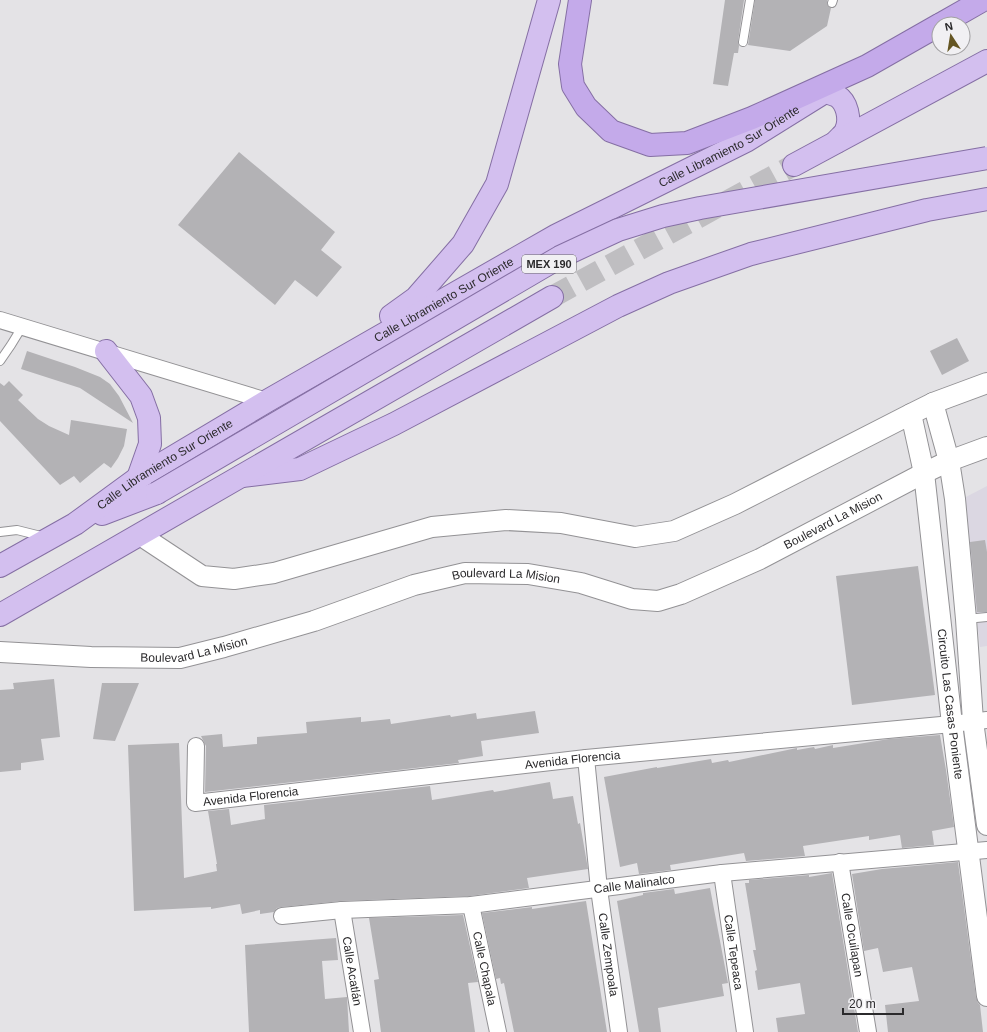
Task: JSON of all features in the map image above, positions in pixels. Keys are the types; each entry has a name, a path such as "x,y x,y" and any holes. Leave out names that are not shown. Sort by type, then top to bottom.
{"highway":[{"path":"580,0 570,64 573,86 586,107 611,131 650,145 687,143 752,118 867,66"},
{"name":"Calle Libramiento Sur Oriente","path":"955,16 983,0"},
{"name":"Calle Libramiento Sur Oriente","path":"867,66 931,30"}],"main road":[{"path":"318,372 416,298 463,244 497,184 549,0"},
{"path":"794,165 987,61"},
{"name":"Calle Libramiento Sur Oriente","path":"0,566 75,524 138,478 267,401 557,235 746,141 867,66"},
{"path":"825,92 841,99 847,110 848,118 846,131 836,142"},
{"name":"MEX 190","path":"75,524 157,493 560,257 618,230 663,216 700,208 987,158"},
{"path":"242,476 300,469 394,424 618,306 669,284 750,254 927,210 987,199"},
{"path":"0,615 552,297"},
{"path":"106,351 141,396 149,418 150,444 138,478"}],"street":[{"path":"0,320 267,401"},
{"path":"140,535 202,576 234,579 274,573 432,527 506,520 561,523 635,537 674,531 735,504 933,403 987,383"},
{"name":"Circuito Las Casas Poniente","path":"933,403 949,461 955,499 966,619 980,720 987,825"},
{"name":"Circuito Las Casas Poniente","path":"911,414 924,473 952,724 978,851 987,996"},
{"name":"Boulevard La Mision","path":"0,652 91,657 180,658 224,647 314,620 414,585 465,573 528,574 581,583 632,598 658,601 681,594 760,559 924,473 949,461 987,447"},
{"name":"Avenida Florencia","path":"196,746 194,803 586,758 952,724 980,720"},
{"name":"Calle Zempoala","path":"586,758 599,889 619,1032"},
{"name":"Calle Malinalco","path":"282,916 342,910 471,905 722,873 978,851"},
{"name":"Calle Ocuilapan","path":"840,862 868,1032"},
{"name":"Calle Tepeaca","path":"722,873 745,1032"},
{"name":"Calle Chapala","path":"471,905 498,1032"},
{"name":"Calle Acatlán","path":"342,910 362,1032"}],"lane":[{"path":"743,42 750,0"},
{"path":"0,361 12,345 22,327"},
{"path":"0,532 17,530 50,538"},
{"path":"966,619 987,618"}],"shaded area":[{"path":"987,486 987,646 980,647 964,498"}],"building":[{"path":"725,0 744,0 738,41 738,53 734,53 728,86 713,84"},
{"path":"755,0 827,0 827,4 831,8 827,26 790,51 748,45"},
{"path":"239,152 335,232 321,250 342,267 317,297 295,280 275,305 178,225"},
{"path":"957,338 969,361 942,375 930,351"},
{"path":"27,351 100,377 110,384 119,396 133,423 80,388 21,369"},
{"path":"9,381 23,395 18,400 38,419 69,435 71,420 127,429 124,446 111,468 104,463 80,483 74,476 60,485 0,421 0,383 4,386"},
{"path":"985,540 987,552 987,612 977,612 970,542"},
{"path":"918,566 935,695 852,705 836,576"},
{"path":"54,679 60,737 41,739 44,760 21,763 21,770 0,772 0,690 14,689 13,683"},
{"path":"102,683 139,683 115,741 93,739"},
{"path":"535,711 539,733 481,741 483,756 458,760 459,763 205,792 206,746 201,736 222,734 223,747 257,744 257,737 307,733 306,722 361,717 361,722 390,719 391,724 450,715 451,717 476,713 477,719"},
{"path":"940,735 954,827 932,831 934,845 902,848 900,835 869,840 869,836 803,846 805,856 746,861 744,853 670,865 671,870 639,874 637,863 620,867 604,777 711,759 712,763 728,760 729,762 797,748 797,750 814,747 815,749 833,745 833,748 889,739"},
{"path":"179,743 184,878 217,871 208,811 229,809 231,825 265,819 264,805 430,786 432,800 493,790 494,792 550,782 553,799 573,796 578,824 580,823 588,869 527,878 529,888 470,896 341,901 281,907 277,908 274,912 260,914 260,910 242,914 240,904 211,909 211,907 134,911 128,745"},
{"path":"958,862 976,997 980,1005 983,1032 888,1032 885,1005 919,1001 912,967 883,972 878,948 864,951 852,874 882,869"},
{"path":"832,873 858,1032 778,1032 776,1018 805,1014 800,983 758,990 755,971 757,970 753,950 756,950 745,883 749,883 749,880 809,875 809,877"},
{"path":"710,888 728,983 722,984 724,996 658,1008 661,1032 639,1032 617,901 643,895 643,893 674,889 675,894"},
{"path":"586,901 607,1032 514,1032 504,983 501,984 500,978 496,979 482,913 532,907 532,909"},
{"path":"463,915 478,982 468,983 475,1032 381,1032 374,980 379,979 369,918"},
{"path":"336,938 338,960 322,961 325,999 347,997 349,1032 249,1032 245,945"}],"tunnel":[{"path":"552,297 794,165"}]}
